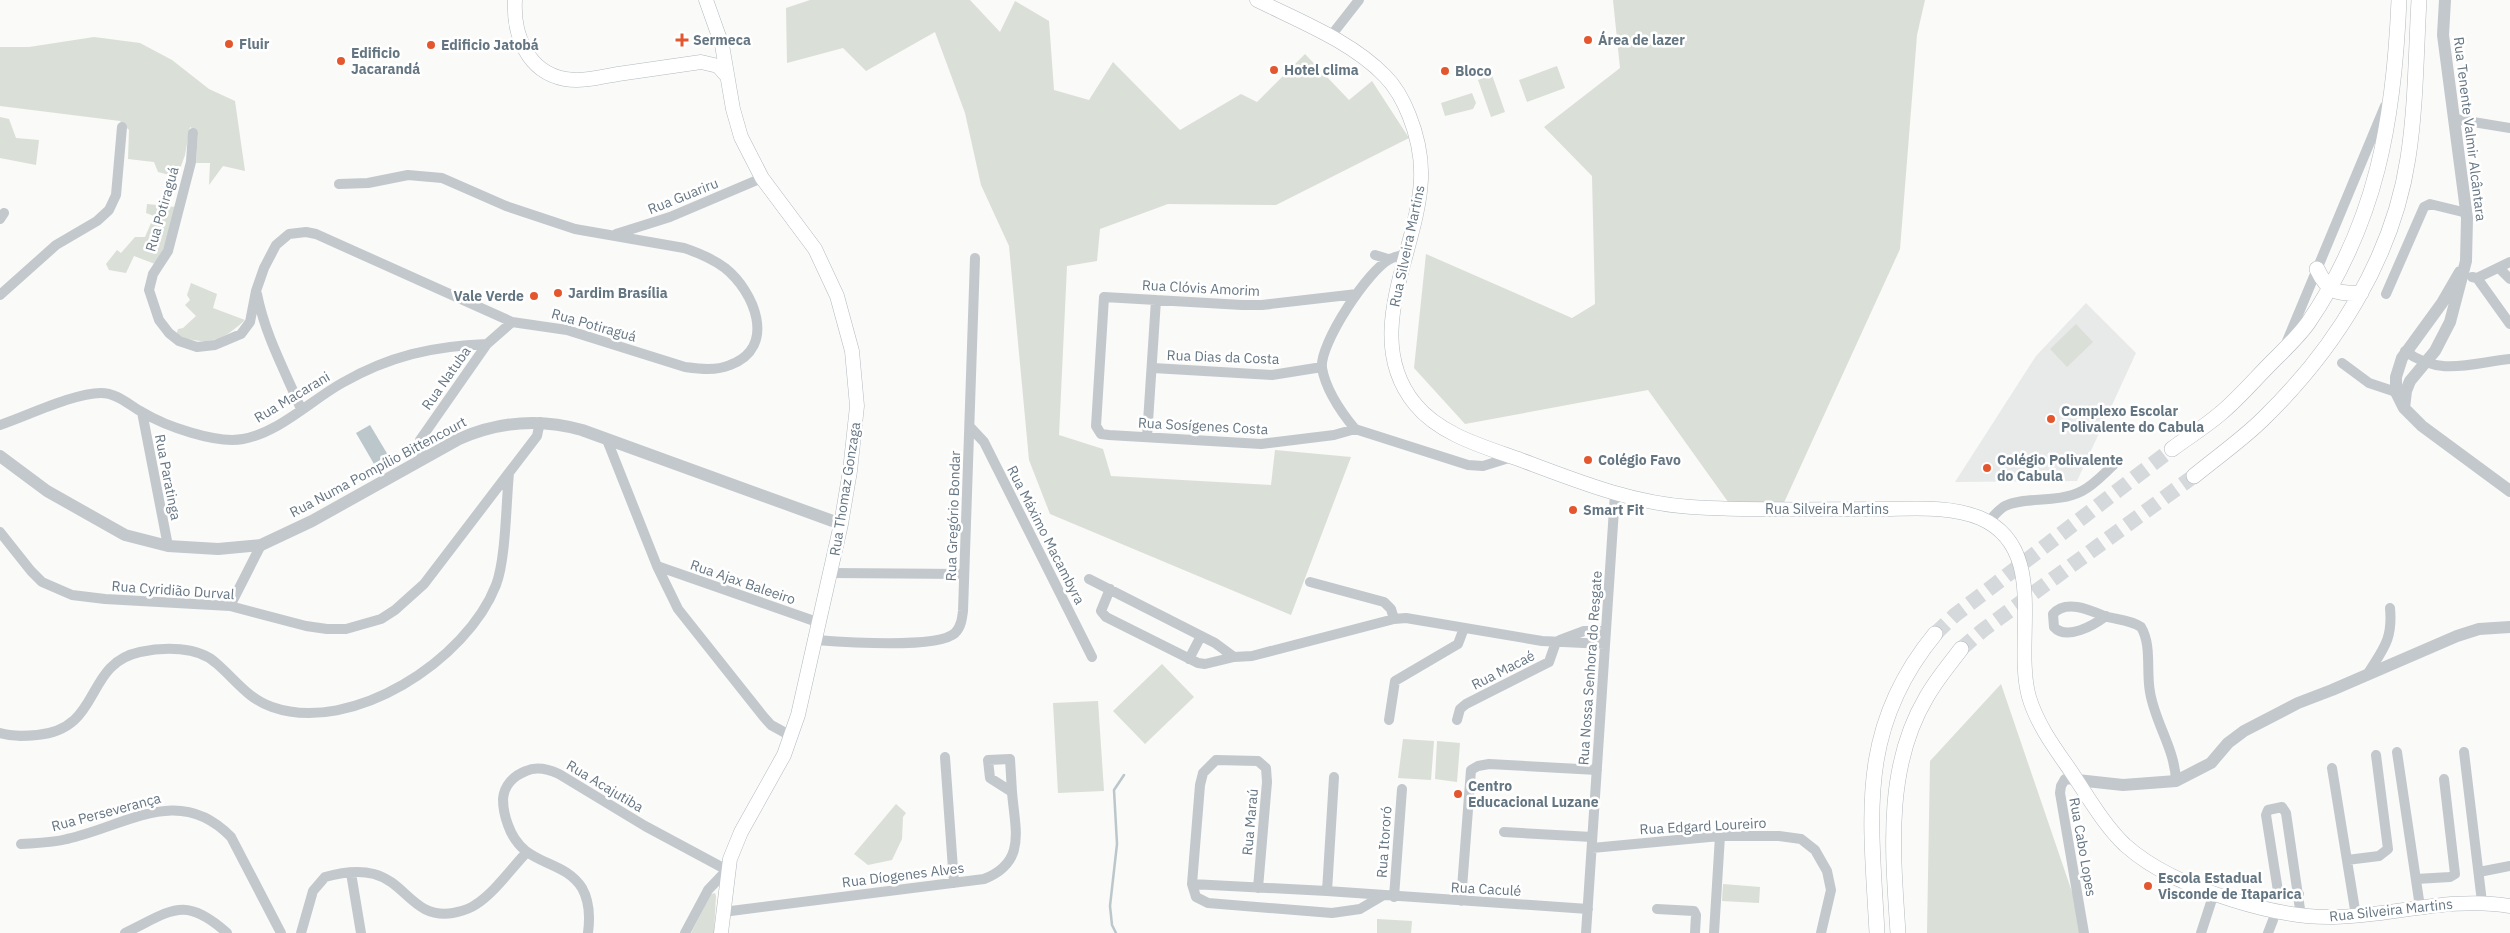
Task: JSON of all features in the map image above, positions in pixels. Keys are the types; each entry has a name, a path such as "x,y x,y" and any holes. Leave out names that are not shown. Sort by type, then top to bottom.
{"main road":[{"path":"514,0 514,20 518,37 528,56 544,71 565,79 586,79 702,62 718,66 726,75"},
{"name":"Rua Thomaz Gonzaga","path":"706,0 722,45 726,75 741,137 762,178 814,249 826,270 846,322 852,351 858,406 841,524 816,640 791,736 776,772 741,832 727,870 721,933"},
{"name":"Rua Silveira Martins","path":"1257,0 1295,17 1369,62 1399,92 1415,132 1421,160 1421,180 1395,294 1392,343 1396,368 1404,389 1428,418 1468,440 1615,494 1639,500 1692,507 1930,509 1973,515 1988,522 2001,532 2010,543 2022,574 2025,591 2025,667 2033,707 2048,739 2110,828 2141,858 2178,878 2214,893 2253,905 2302,916 2356,916 2420,907 2482,902 2510,906"},
{"path":"2172,449 2222,413 2307,325 2329,289 2363,218 2383,150 2394,86 2399,0"},
{"path":"2194,476 2264,419 2303,377 2338,331 2372,272 2396,212 2408,158 2419,0"},
{"path":"702,62 714,52 717,35"},
{"path":"2316,269 2329,289 2339,292 2361,293"},
{"path":"1877,933 1872,811 1872,779 1876,757 1890,705 1904,678 1936,634"},
{"path":"1898,933 1894,811 1902,760 1912,726 1924,700 1962,649"}],"street":[{"path":"1330,37 1359,0"},
{"name":"Rua Tenente Valmir Alcântara","path":"2404,408 2406,391 2410,381 2435,351 2450,322 2466,261 2466,213 2443,35 2445,0"},
{"path":"2282,351 2334,231 2361,159 2394,86"},
{"path":"2455,119 2510,128"},
{"path":"0,295 56,245 97,221 109,210 116,195 122,127"},
{"name":"Rua Potiraguá","path":"193,133 191,162 168,251 150,281 149,290 158,320 180,341 189,346 206,347 229,339 247,328 264,268 276,245 289,234 306,232 316,234 512,322 567,330 685,367 719,368 731,365 747,354 754,342 758,319 747,292 726,269 712,260 684,248 575,229 506,206 442,178 408,176 368,184 339,184"},
{"name":"Rua Guariru","path":"613,235 670,217 762,178"},
{"path":"2386,294 2424,207 2430,204 2466,213"},
{"path":"1405,254 1388,259 1344,310 1334,330 1325,350 1322,367 1335,400 1355,429 1468,465 1483,466 1512,457"},
{"path":"1375,255 1388,259"},
{"name":"Rua Gregório Bondar","path":"816,640 929,641 947,638 959,629 964,574 975,258"},
{"path":"2461,275 2477,278 2510,262"},
{"path":"2499,268 2510,280"},
{"name":"Rua Tenente Valmir Alcântara","path":"2396,392 2398,368 2405,351 2461,275"},
{"path":"2477,278 2510,324"},
{"path":"256,291 270,341 301,409"},
{"name":"Rua Clóvis Amorim","path":"1097,413 1104,297 1262,305 1357,294"},
{"path":"1147,437 1156,300"},
{"name":"Rua Natuba","path":"422,460 420,440 487,344 512,322"},
{"name":"Rua Macarani","path":"0,425 86,394 103,393 117,396 157,420 217,439 243,439 268,431 348,379 404,356 424,349 487,344"},
{"path":"2405,351 2424,364 2452,367 2510,360"},
{"path":"2342,363 2369,383 2396,392 2404,408 2422,426 2510,491"},
{"name":"Rua Dias da Costa","path":"1152,368 1272,374 1322,367"},
{"name":"Rua Paratinga","path":"142,412 168,546"},
{"name":"Rua Sosígenes Costa","path":"1097,413 1096,426 1101,434 1147,437 1261,444 1319,437 1355,429"},
{"name":"Rua Numa Pompílio Bittencourt","path":"0,456 47,491 95,520 125,535 168,546 204,549 261,545 312,521 478,430 516,423 540,422 565,425 841,524"},
{"name":"Rua Cyridião Durval","path":"0,532 42,582 72,595 105,599 230,606 327,629 366,625 381,619 395,610 424,584 537,436 540,422"},
{"name":"Rua Máximo Macambyra","path":"970,428 984,442 1092,657"},
{"path":"607,440 668,591 690,626 763,716 771,725 791,736"},
{"path":"1988,522 2004,506 2013,503 2050,500 2082,491 2094,484 2118,461"},
{"path":"0,733 9,735 41,735 70,725 82,714 95,689 114,664 123,657 151,650 191,651 205,655 252,697 284,711 335,710 373,701 390,693 427,669 454,647 470,629 492,594 500,570 509,473"},
{"name":"Rua Nossa Senhora do Resgate","path":"1586,933 1615,494"},
{"path":"230,606 261,545"},
{"name":"Rua Ajax Baleeiro","path":"657,566 820,623"},
{"path":"831,573 964,574"},
{"path":"1089,579 1215,643 1234,657"},
{"path":"1310,582 1384,602 1391,609 1394,620"},
{"path":"1110,589 1102,606 1103,614 1189,659 1205,664 1234,657 1252,656 1394,620 1413,619 1542,641 1605,644"},
{"path":"2366,675 2392,628 2390,608"},
{"path":"2106,616 2134,622 2144,633 2150,694 2176,767 2176,782"},
{"path":"2077,780 2123,785 2176,782 2211,763 2228,743 2261,720 2330,693 2332,690 2456,636 2479,629 2510,627"},
{"path":"1389,720 1395,681 1458,644 1464,628"},
{"path":"1556,642 1584,631 1606,631"},
{"path":"1189,659 1201,636"},
{"name":"Rua Macaé","path":"1457,720 1460,709 1466,704 1549,662 1556,642"},
{"path":"2396,752 2420,907"},
{"path":"2464,752 2482,902"},
{"path":"2347,860 2379,856 2388,849 2376,756"},
{"path":"945,757 954,883"},
{"name":"Rua Maraú","path":"1192,884 1200,785 1203,773 1211,764 1222,759 1258,762 1266,768 1267,782 1258,888"},
{"path":"1461,901 1470,775 1474,767 1489,764 1597,770"},
{"name":"Rua Acajutiba","path":"526,853 511,833 505,817 504,792 509,782 520,773 539,768 559,774 645,826 727,870"},
{"path":"2332,768 2356,916"},
{"path":"1327,891 1334,776"},
{"path":"2416,880 2450,877 2456,874 2444,779"},
{"name":"Rua Cabo Lopes","path":"2077,780 2065,780 2061,786 2060,793 2084,933"},
{"name":"Rua Itororó","path":"1394,897 1402,789"},
{"name":"Rua Díogenes Alves","path":"723,912 984,879 995,875 1012,860 1016,843 1012,792"},
{"path":"2299,894 2284,896 2278,891 2266,815 2268,810 2282,807 2285,811 2299,894 2302,916"},
{"name":"Rua Perseverança","path":"21,844 67,839 165,810 193,812 221,827 231,837 280,933"},
{"name":"Rua Edgard Loureiro","path":"1504,832 1592,842 1720,836 1778,836 1801,839 1815,850 1827,871 1830,890 1821,933"},
{"path":"1714,933 1720,836"},
{"path":"301,933 306,911 318,883 332,875 351,873 374,874 388,880 422,908 440,915 465,911 476,905 526,853 558,868 582,888 590,916 588,933"},
{"path":"2479,872 2510,866"},
{"path":"685,933 708,890 727,870"},
{"path":"351,873 361,933"},
{"path":"1192,884 1196,897 1208,903 1332,913 1360,908 1382,896"},
{"name":"Rua Caculé","path":"1192,884 1588,908"},
{"path":"2201,933 2214,893"},
{"path":"125,933 166,913 184,909 194,909 205,914 227,933"},
{"path":"1657,909 1694,911 1696,915 1695,933"},
{"path":"2268,933 2272,920"}],"shaded area":[{"path":"810,0 970,0 1000,32 1015,1 1049,21 1054,90 1089,100 1113,62 1180,130 1241,94 1257,102 1305,54 1349,100 1372,81 1409,138 1276,205 1168,204 1100,229 1097,261 1067,266 1059,435 1103,449 1111,476 1271,485 1275,450 1351,457 1291,615 1050,514 1029,460 1009,246 981,185 965,113 935,32 866,71 843,48 787,63 786,8"},
{"path":"1613,0 1925,0 1917,35 1900,249 1782,507 1731,506 1648,390 1465,424 1414,368 1426,254 1572,318 1595,304 1592,176 1544,127 1620,68"},
{"path":"94,37 140,43 172,60 209,89 235,101 245,171 223,166 209,185 210,163 196,163 198,132 190,127 185,155 177,177 158,172 154,162 128,159 129,130 120,121 0,106 0,47 29,47"},
{"path":"1557,66 1565,88 1527,102 1519,80"},
{"path":"1492,75 1505,112 1491,117 1478,80"},
{"path":"1472,93 1476,103 1473,109 1445,116 1441,103"},
{"path":"0,117 9,119 16,138 39,140 36,165 0,158"},
{"path":"147,204 176,207 167,243 155,264 134,256 126,273 109,270 106,264 117,250 121,253 135,237 145,237 154,216 146,213"},
{"path":"191,283 217,294 213,308 245,320 221,338 213,340 197,341 176,336 178,329 183,328 196,316 185,305 190,300 187,295"},
{"name":"Complexo Escolar Polivalente do Cabula","path":"2086,303 2136,353 2077,481 1955,482 2036,356"},
{"path":"2076,324 2093,342 2067,367 2050,349"},
{"path":"370,425 388,455 374,464 356,433"},
{"path":"1162,664 1194,697 1145,744 1113,711"},
{"path":"2001,684 2086,933 1927,933 1930,761"},
{"path":"1098,701 1104,791 1058,793 1053,703"},
{"path":"1403,739 1434,741 1431,780 1398,778"},
{"path":"1437,741 1460,743 1457,782 1435,779"},
{"path":"896,804 906,813 903,817 902,839 892,860 868,865 854,854"},
{"path":"1723,884 1760,887 1759,903 1722,901"},
{"path":"715,893 714,933 691,933 711,894"},
{"path":"1377,919 1412,921 1411,933 1377,933"}],"waterway":[{"path":"1116,933 1112,925 1110,906 1117,844 1114,790 1124,775"}],"tunnel":[{"path":"1935,634 1955,615 2172,449"},
{"path":"1961,649 1983,630 2194,476"}],"place":[{"name":"Sermeca","path":"682,40"},
{"name":"Área de lazer","path":"1588,40"},
{"name":"Fluir","path":"229,44"},
{"name":"Edificio Jatobá","path":"431,45"},
{"name":"Edificio Jacarandá","path":"341,61"},
{"name":"Hotel clima","path":"1274,70"},
{"name":"Bloco","path":"1445,71"},
{"name":"Jardim Brasília","path":"558,293"},
{"name":"Vale Verde","path":"534,296"},
{"name":"Complexo Escolar Polivalente do Cabula","path":"2051,419"},
{"name":"Colégio Favo","path":"1588,460"},
{"name":"Colégio Polivalente do Cabula","path":"1987,468"},
{"name":"Smart Fit","path":"1573,510"},
{"name":"Centro Educacional Luzane","path":"1458,794"},
{"name":"Escola Estadual Visconde de Itaparica","path":"2148,886"}]}
